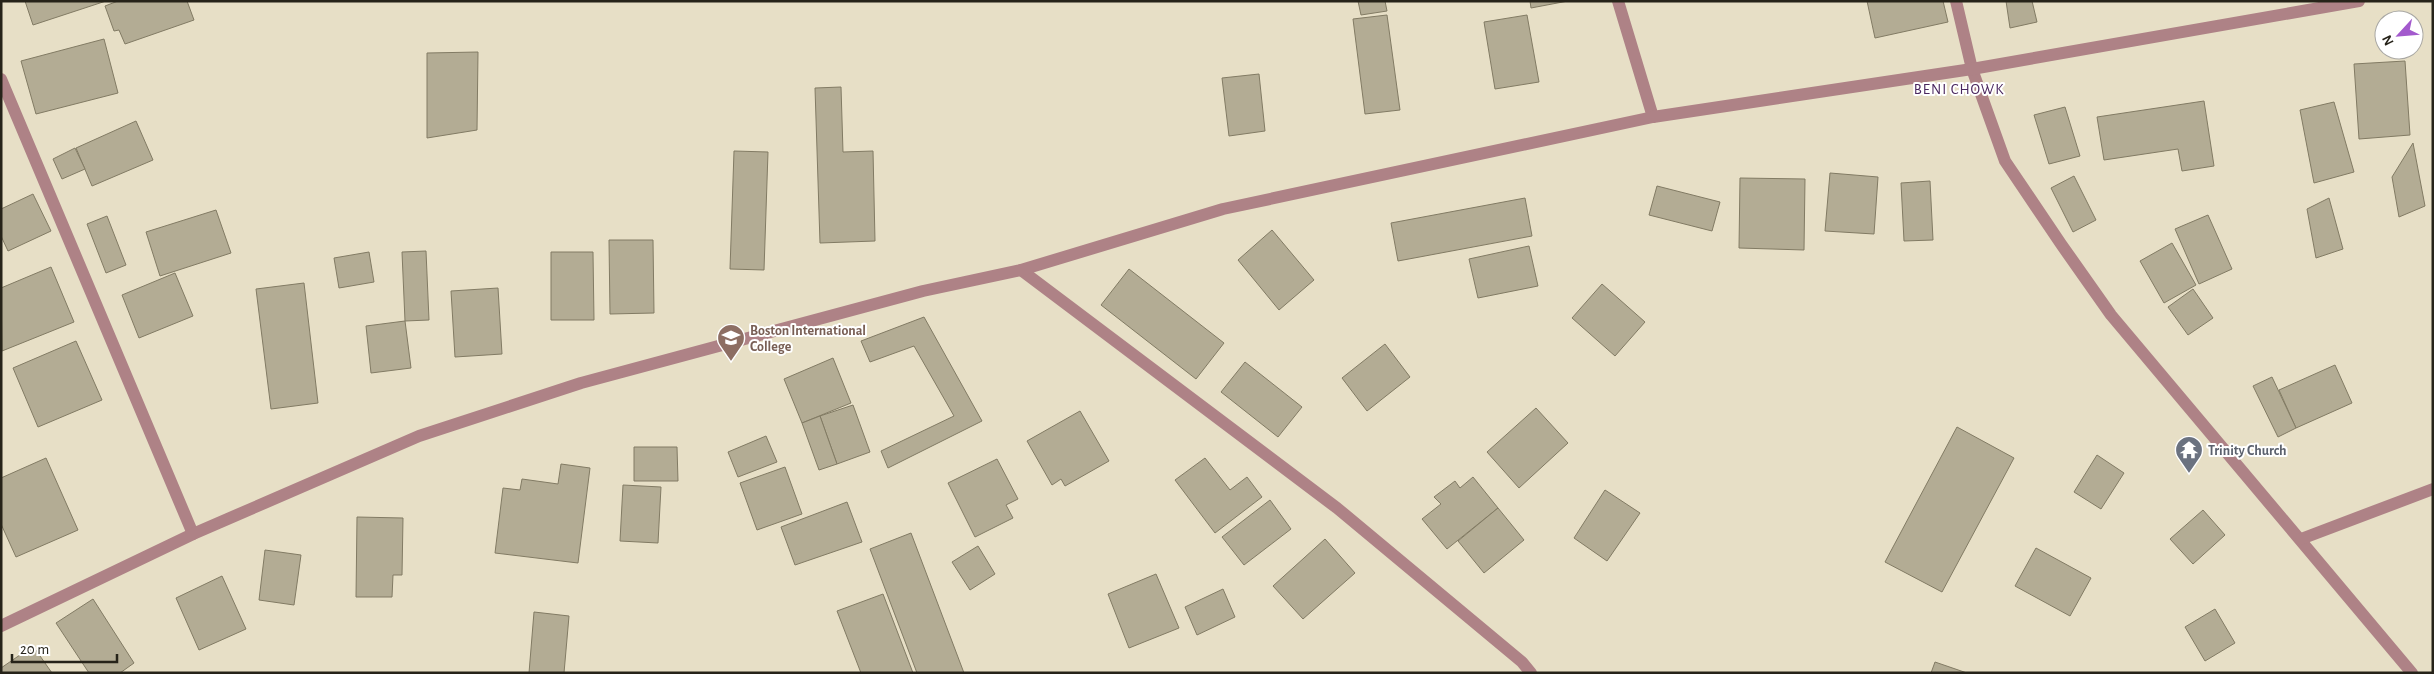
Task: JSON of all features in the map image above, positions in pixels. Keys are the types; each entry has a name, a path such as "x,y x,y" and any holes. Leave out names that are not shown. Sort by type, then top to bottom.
{"street":[{"path":"1618,1 1653,118"},
{"path":"1956,1 1972,69 2005,161 2110,315 2301,539 2412,673"},
{"path":"1,626 192,534 419,436 581,383 922,290 1021,270 1223,210 1653,118 1972,69 2360,1"},
{"path":"1,79 192,534"},
{"path":"1021,270 1336,508 1522,662 1531,673"},
{"path":"2301,539 2433,489"}],"building":[{"path":"25,1 106,1 33,25"},
{"path":"118,1 187,1 194,20 125,44 119,30 114,31 105,6"},
{"path":"1358,1 1385,1 1387,11 1361,15"},
{"path":"1530,1 1568,1 1531,8"},
{"path":"1867,1 1943,1 1948,22 1875,38"},
{"path":"2006,1 2032,1 2037,22 2010,28"},
{"path":"1387,15 1400,110 1365,114 1353,19"},
{"path":"1527,15 1539,82 1495,89 1484,22"},
{"path":"104,39 118,93 36,114 21,61"},
{"path":"478,52 477,130 427,138 427,53"},
{"path":"2405,61 2410,135 2359,139 2354,64"},
{"path":"1259,74 1265,131 1229,136 1222,78"},
{"path":"841,87 843,152 873,151 875,241 820,243 815,88"},
{"path":"2204,101 2214,166 2182,171 2178,149 2104,160 2097,117"},
{"path":"2334,102 2354,172 2314,183 2300,110"},
{"path":"2065,107 2080,156 2049,164 2034,115"},
{"path":"136,121 153,160 92,186 76,148"},
{"path":"2413,143 2425,206 2399,217 2392,177"},
{"path":"75,148 85,169 62,179 53,159"},
{"path":"734,151 768,152 764,270 730,269"},
{"path":"1830,173 1878,177 1874,234 1825,231"},
{"path":"2074,176 2096,220 2073,232 2051,188"},
{"path":"1740,178 1805,179 1804,250 1739,248"},
{"path":"1930,181 1933,240 1904,241 1901,183"},
{"path":"1657,186 1720,202 1712,231 1649,215"},
{"path":"33,194 51,231 8,251 1,236 1,209"},
{"path":"1525,198 1532,236 1398,261 1391,223"},
{"path":"2329,198 2343,249 2316,258 2307,209"},
{"path":"216,210 231,253 160,276 146,232"},
{"path":"2208,215 2232,269 2199,284 2175,229"},
{"path":"107,216 126,265 106,273 87,224"},
{"path":"1272,230 1314,280 1279,310 1238,260"},
{"path":"609,240 653,240 654,313 610,314"},
{"path":"2172,243 2196,285 2164,303 2140,261"},
{"path":"1529,246 1538,286 1478,298 1469,259"},
{"path":"426,251 429,320 405,321 402,252"},
{"path":"369,252 374,282 339,288 334,258"},
{"path":"551,252 593,252 594,320 551,320"},
{"path":"51,267 74,322 2,351 1,288"},
{"path":"1129,269 1224,343 1196,379 1101,305"},
{"path":"175,273 193,316 139,338 122,295"},
{"path":"304,283 318,403 271,409 256,289"},
{"path":"1602,284 1645,322 1615,356 1572,318"},
{"path":"498,288 502,354 455,357 451,291"},
{"path":"2193,289 2213,318 2188,335 2168,307"},
{"path":"924,317 982,421 888,468 881,451 954,416 914,346 870,362 861,341"},
{"path":"405,321 411,368 371,373 366,326"},
{"path":"76,341 102,400 38,427 13,368"},
{"path":"1385,344 1410,377 1367,411 1342,378"},
{"path":"833,358 851,403 802,423 784,379"},
{"path":"1245,362 1302,407 1278,437 1221,392"},
{"path":"2335,365 2352,403 2296,428 2279,390"},
{"path":"2272,377 2296,428 2278,437 2253,386"},
{"path":"853,405 870,452 837,464 820,416"},
{"path":"1536,408 1568,443 1519,488 1487,452"},
{"path":"1080,411 1109,461 1065,486 1061,479 1052,485 1027,441"},
{"path":"820,416 837,464 819,470 802,423"},
{"path":"1957,427 2014,458 1942,592 1885,562"},
{"path":"766,436 777,462 738,477 728,452"},
{"path":"634,447 677,447 678,481 634,481"},
{"path":"2097,455 2124,473 2101,509 2074,492"},
{"path":"46,458 78,530 16,557 1,524 1,478"},
{"path":"1205,458 1230,490 1247,477 1262,497 1215,533 1175,480"},
{"path":"997,459 1018,499 1006,505 1013,518 975,537 948,483"},
{"path":"561,464 590,468 578,563 495,553 503,488 520,490 522,479 558,484"},
{"path":"785,467 802,514 757,530 740,483"},
{"path":"1473,477 1498,508 1447,549 1422,519 1441,504 1434,497 1455,481 1460,488"},
{"path":"623,485 661,487 658,543 620,541"},
{"path":"1605,490 1640,513 1607,561 1574,538"},
{"path":"1270,500 1291,529 1244,565 1222,537"},
{"path":"847,502 862,542 795,565 781,527"},
{"path":"1498,508 1524,540 1484,573 1458,541"},
{"path":"2203,510 2225,535 2193,564 2170,539"},
{"path":"357,517 403,518 402,575 393,575 392,597 356,597"},
{"path":"911,533 964,673 917,673 870,549"},
{"path":"1325,539 1355,573 1303,619 1273,586"},
{"path":"978,546 995,574 970,590 952,562"},
{"path":"2036,548 2091,578 2070,616 2015,586"},
{"path":"265,550 301,555 294,605 259,600"},
{"path":"1156,574 1179,628 1129,648 1108,594"},
{"path":"222,576 246,629 199,650 176,598"},
{"path":"1223,589 1235,617 1197,635 1185,607"},
{"path":"883,594 913,673 861,673 837,611"},
{"path":"93,599 134,663 120,673 89,673 56,623"},
{"path":"2215,609 2235,643 2205,661 2185,627"},
{"path":"534,612 569,616 564,673 529,673"},
{"path":"33,646 52,673 1,673 1,668"},
{"path":"1935,662 1967,673 1931,673"}],"place":[{"name":"Boston International College","path":"731,362"},
{"name":"Trinity Church","path":"2189,474"}],"district":[{"name":"BENI CHOWK","path":"1959,89"}]}
